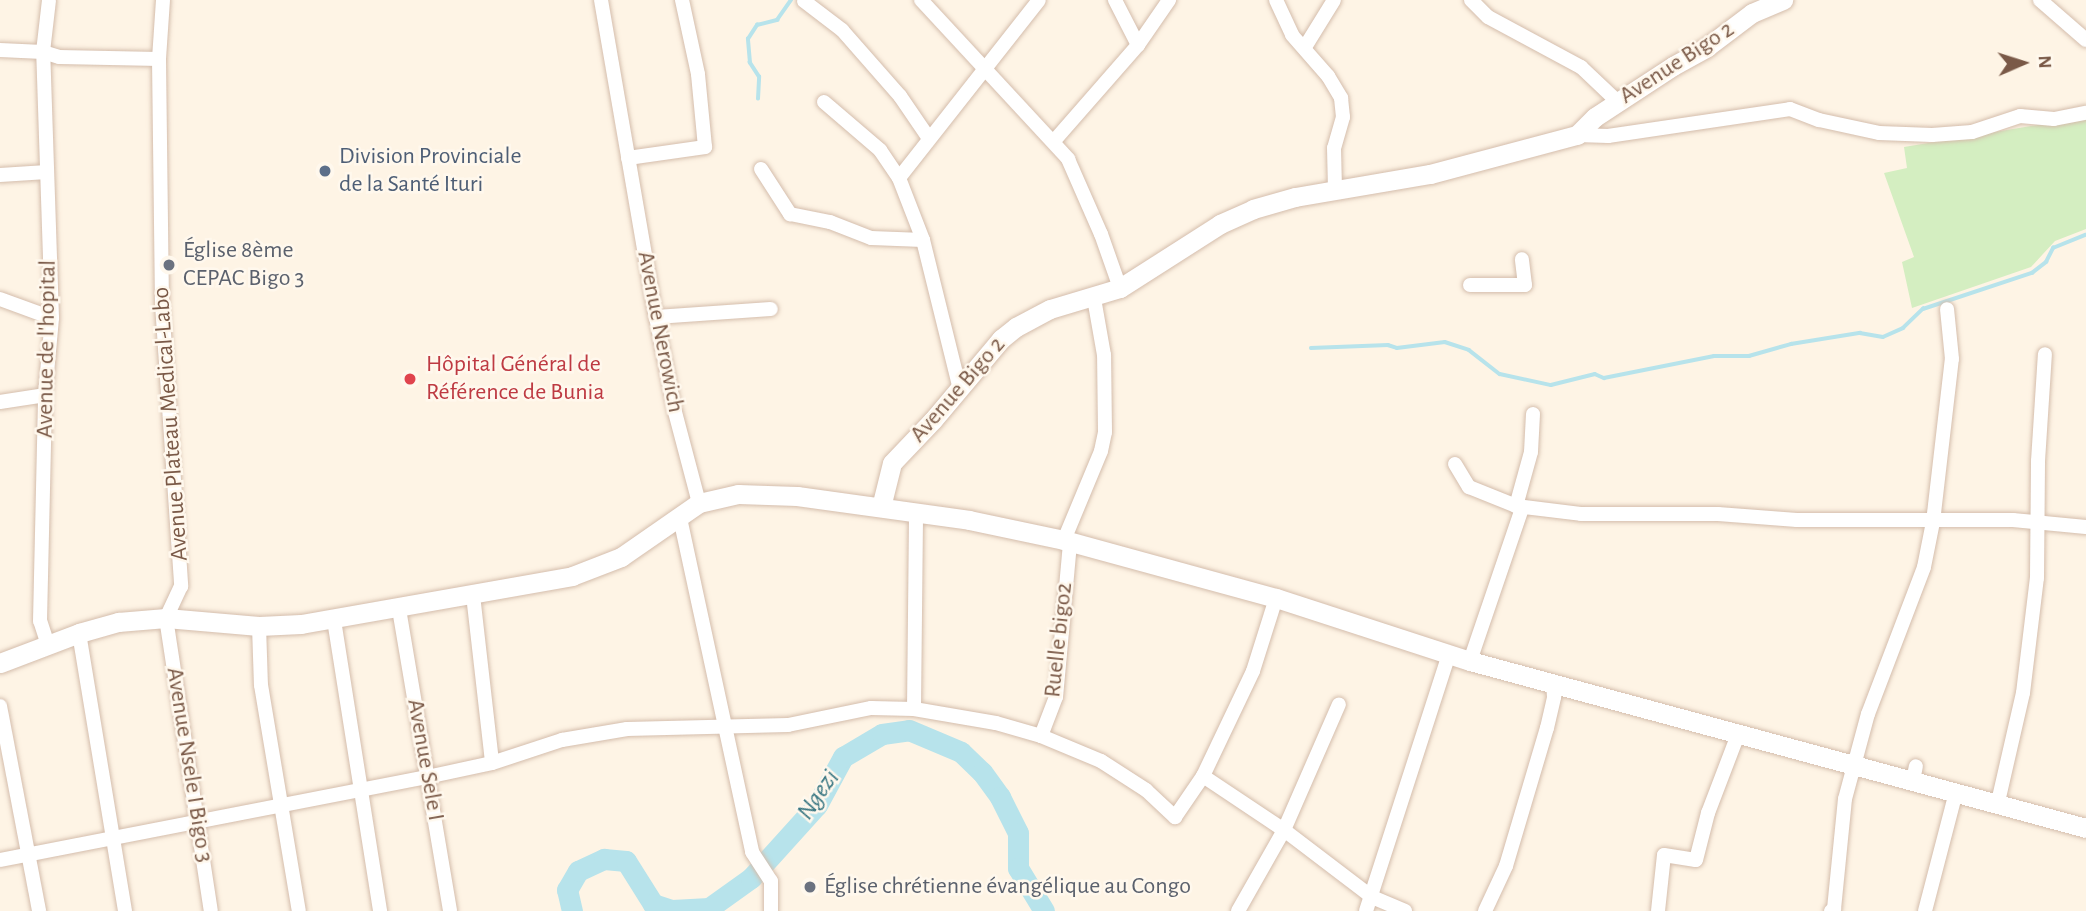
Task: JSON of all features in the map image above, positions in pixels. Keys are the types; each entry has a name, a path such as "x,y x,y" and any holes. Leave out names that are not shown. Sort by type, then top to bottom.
{"street":[{"name":"Avenue de l'hopital","path":"48,645 40,621 46,394 51,318 43,51 49,0"},
{"name":"Avenue Plateau Medical-Labo","path":"163,0 159,58 162,304 181,586 166,618"},
{"name":"Avenue Nerowich","path":"601,0 656,317 675,412 699,503"},
{"path":"628,158 705,147 698,74 682,0"},
{"path":"921,0 1068,159 1120,288"},
{"path":"899,178 928,137 1038,0"},
{"path":"1115,0 1138,45"},
{"path":"1054,141 1138,45 1169,0"},
{"path":"1276,0 1292,35 1328,76 1341,98 1343,117 1334,148 1335,189"},
{"path":"1305,47 1334,0"},
{"path":"1471,0 1488,17 1581,67 1618,102"},
{"name":"Avenue Bigo 2","path":"881,507 892,463 933,421 960,385 1001,339 1016,327 1050,309 1094,298 1120,288 1220,224 1253,209 1335,189 1430,174 1577,135 1595,117 1707,47 1752,13 1783,0"},
{"path":"2040,0 2086,40"},
{"path":"804,1 842,30 900,96 928,137"},
{"path":"0,51 43,51 59,57 159,58"},
{"path":"824,103 880,149 899,178 923,240 960,385"},
{"path":"1577,135 1608,136 1790,109 1819,120 1879,133 1932,135 1972,132 2029,114 2054,119 2086,113"},
{"path":"761,169 790,214 830,222 870,238 923,240"},
{"path":"0,175 47,172"},
{"path":"1470,285 1525,285 1522,259"},
{"name":"Ruelle bigo2","path":"1041,736 1056,697 1067,541 1101,451 1105,432 1104,355 1094,298"},
{"path":"0,299 51,318"},
{"path":"656,317 771,309"},
{"path":"1831,911 1834,909 1845,799 1868,714 1910,610 1924,567 1933,522 1952,359 1947,309"},
{"path":"1998,802 2023,693 2039,523 2038,461 2045,354"},
{"path":"0,402 46,394"},
{"path":"1470,661 1519,507 1531,452 1533,414"},
{"path":"1455,464 1469,487 1519,507 1581,514 1718,514 1777,520 2013,520 2086,527"},
{"path":"0,663 79,633 118,622 166,618 259,626 334,620 572,576 609,562 680,518 699,503 738,494 797,496 916,512 1067,541 1276,598 1470,661 1854,766 1915,774 1956,792 2086,828"},
{"path":"914,709 916,512"},
{"path":"680,518 752,852 768,873 771,911"},
{"path":"473,595 492,763"},
{"path":"0,860 428,777 492,763 562,740 628,729 788,725 871,708 914,709 996,723 1041,736 1101,761 1146,790 1175,817 1203,776 1253,671 1276,598"},
{"name":"Avenue Sele I","path":"399,609 450,911"},
{"name":"Avenue Nsele I Bigo 3","path":"166,618 211,911"},
{"path":"334,620 380,911"},
{"path":"259,626 261,685 299,911"},
{"path":"79,633 125,911"},
{"path":"1366,911 1373,897 1449,654"},
{"path":"1485,911 1506,866 1547,728 1554,697 1553,684"},
{"path":"1238,911 1284,830 1339,704"},
{"path":"0,706 30,854 38,911"},
{"path":"1658,911 1664,855 1696,860 1709,813 1739,733"},
{"path":"1203,776 1284,830 1373,897 1405,911"},
{"path":"1925,911 1956,792"}],"green space":[{"path":"2086,117 2086,229 2055,241 2031,267 1912,308 1902,262 1914,257 1884,173 1907,168 1904,147"}],"waterway":[{"path":"758,99 759,77 750,63 748,39 757,25 777,20 791,0"},
{"path":"1311,348 1388,345 1397,348 1445,342 1469,350 1500,374 1551,385 1595,374 1604,378 1714,356 1749,356 1791,344 1860,333 1883,337 1903,328 1923,309 2032,273 2046,262 2053,248 2086,235"},
{"name":"Ngezi","path":"572,911 567,890 578,871 604,859 626,861 653,904 672,910 709,908 751,878 817,805 843,757 882,734 909,730 961,752 982,772 1000,797 1018,833 1018,868 1044,911"}],"place":[{"name":"Division Provinciale de la Santé Ituri","path":"325,171"},
{"name":"Église 8ème CEPAC Bigo 3","path":"169,265"},
{"name":"Hôpital Général de Référence de Bunia","path":"410,379"},
{"name":"Église chrétienne évangélique au Congo","path":"810,887"}]}
